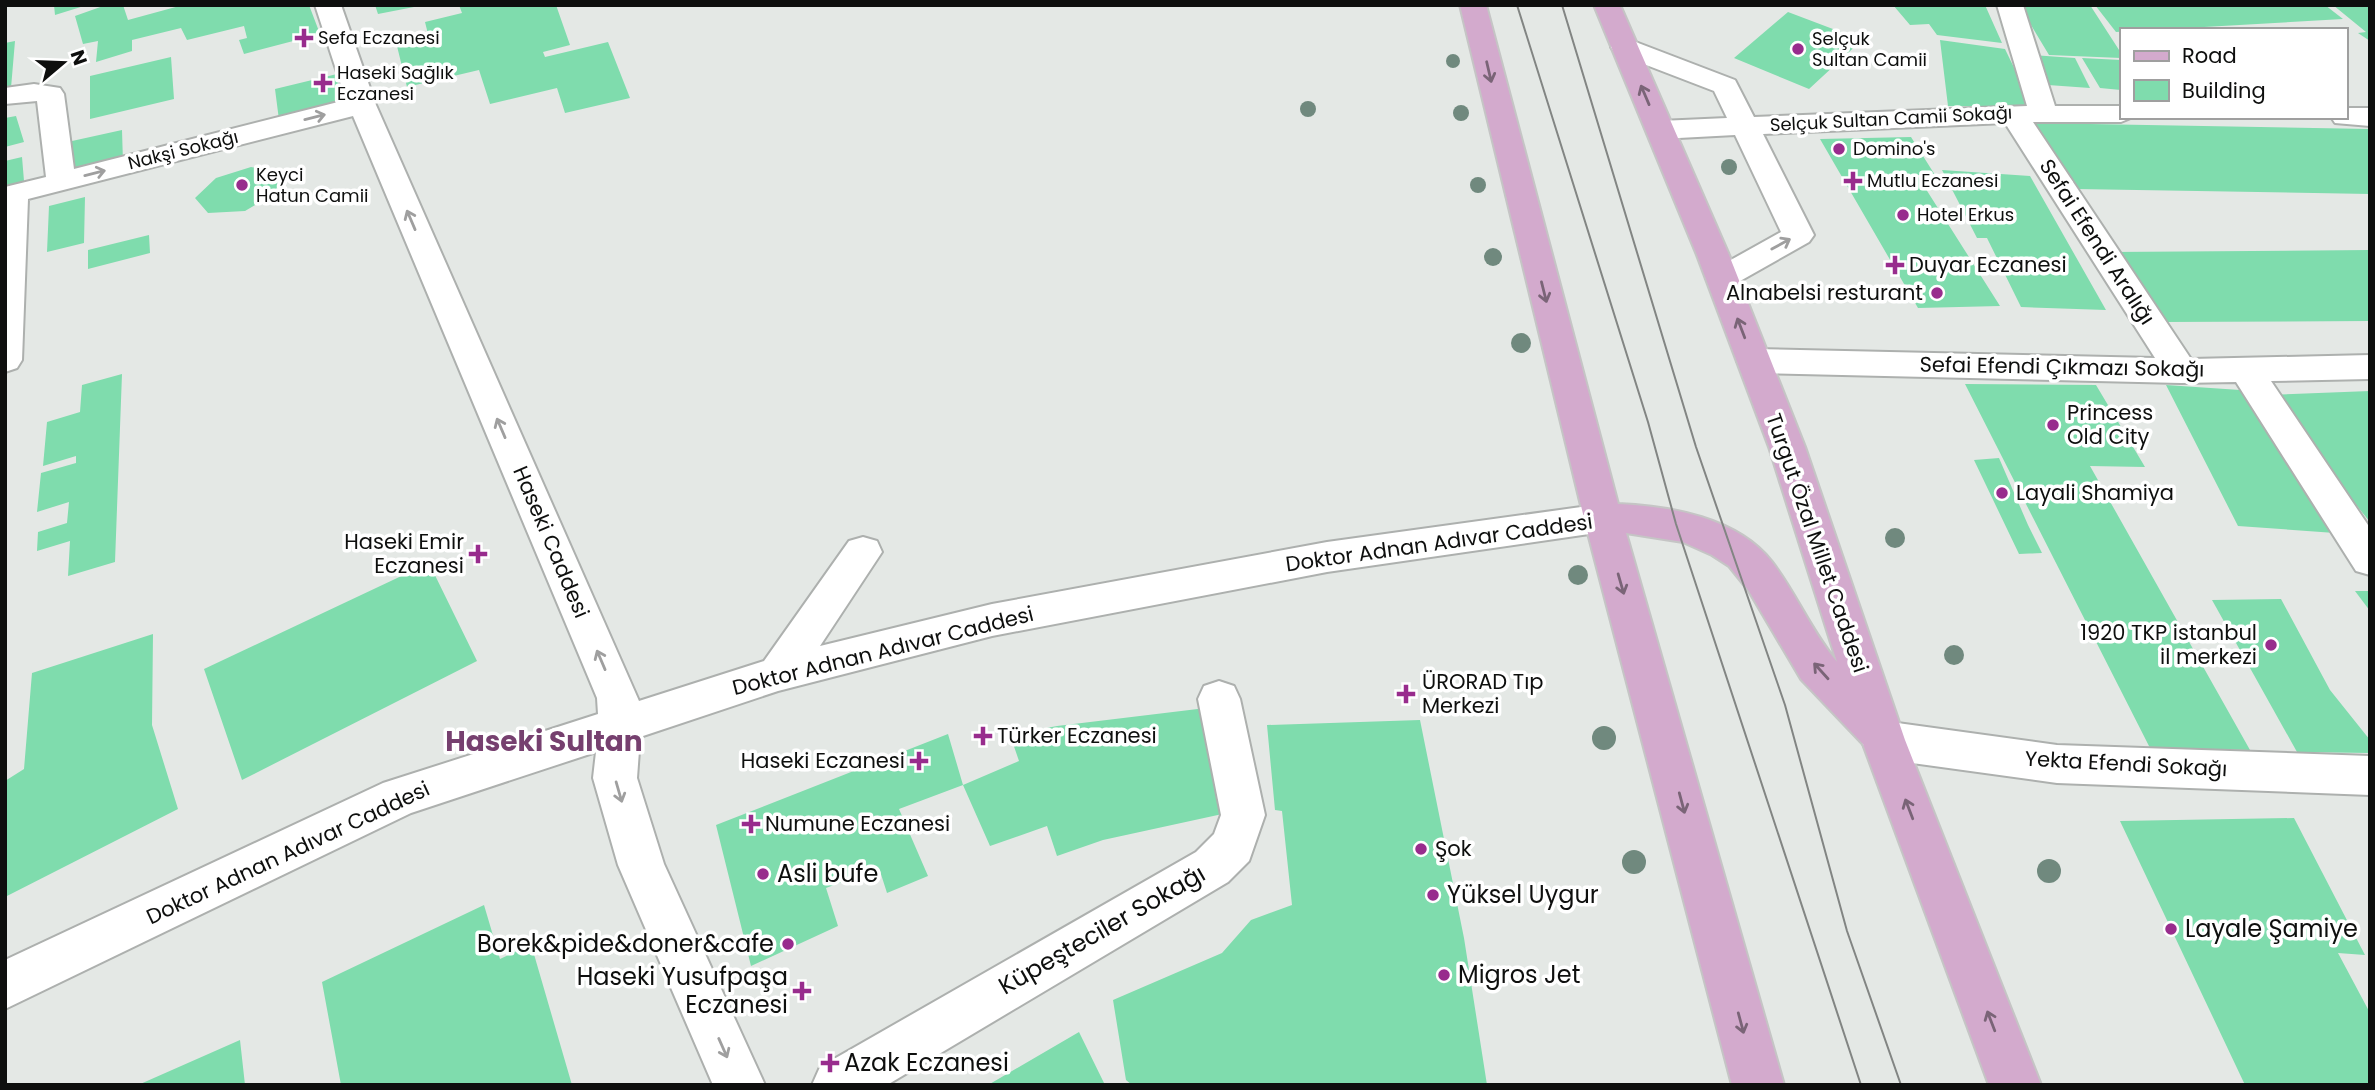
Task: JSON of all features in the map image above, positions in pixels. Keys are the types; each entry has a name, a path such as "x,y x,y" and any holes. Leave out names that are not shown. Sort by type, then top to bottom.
{"main road":[{"path":"1473,5 1603,518 1758,1085"},
{"name":"Turgut Özal Millet Caddesi","path":"1607,5 1722,278 1787,447 1883,740 2015,1085"},
{"path":"1603,518 1634,518 1676,524 1729,548 1755,568 1810,659 1883,740"}],"street":[{"name":"Haseki Caddesi","path":"328,5 362,105 618,698 620,724 615,778 640,865 739,1085"},
{"name":"Sefai Efendi Aralığı","path":"2010,5 2028,113 2181,371"},
{"path":"1625,47 1725,86 1798,235 1722,278"},
{"path":"5,96 34,92 50,94 61,181"},
{"name":"Nakşi Sokağı","path":"9,195 362,105"},
{"name":"Selçuk Sultan Camii Sokağı","path":"1660,130 2028,113 2120,114"},
{"path":"2347,117 2370,117"},
{"path":"5,360 9,195"},
{"name":"Sefai Efendi Çıkmazı Sokağı","path":"1754,361 2181,371 2370,367"},
{"path":"2245,369 2370,559"},
{"name":"Doktor Adnan Adıvar Caddesi","path":"5,985 399,797 778,674 992,620 1326,557 1603,518"},
{"path":"778,674 863,552"},
{"name":"Küpeşteciler Sokağı","path":"838,1085 1212,867 1233,846 1244,815 1219,699"},
{"name":"Yekta Efendi Sokağı","path":"1883,740 2056,764 2370,776"}],"building":[{"path":"54,5 84,5 84,6 55,15"},
{"path":"106,5 123,5 128,20 183,5 309,5 320,34 244,54 239,40 247,38 244,26 187,40 181,28 132,40 132,51 96,62 98,41 83,44 75,16"},
{"path":"375,5 414,5 414,7 378,14"},
{"path":"459,5 556,5 570,45 543,52 545,57 608,42 630,98 565,113 557,88 490,104 479,70 407,87 396,42 428,34 425,22 462,13"},
{"path":"1893,5 1985,5 2002,43 1937,35 1929,24 1910,25"},
{"path":"2019,5 2090,5 2120,51 2120,58 2049,55"},
{"path":"2095,5 2325,5 2343,19 2186,28 2120,28 2120,32 2116,32"},
{"path":"2333,5 2370,5 2370,41 2358,33 2366,32"},
{"name":"Selçuk Sultan Camii","path":"1788,12 1862,40 1809,89 1734,58"},
{"path":"1940,40 2005,49 2033,107 1948,106"},
{"path":"15,41 11,88 5,89 5,43"},
{"path":"2032,55 2075,58 2090,88 2048,85"},
{"path":"171,57 174,99 90,119 90,76"},
{"path":"2082,58 2120,60 2120,90 2100,88"},
{"path":"337,74 343,104 279,120 275,89"},
{"path":"16,116 24,142 5,147 5,118"},
{"path":"2034,123 2370,129 2370,194 2076,189"},
{"path":"122,130 123,163 72,176 72,141"},
{"path":"1911,137 1935,175 1917,175 2000,306 1918,308 1820,139"},
{"path":"22,157 24,181 5,187 5,161"},
{"name":"Keyci Hatun Camii","path":"251,167 279,173 276,193 245,211 208,213 195,198 216,178"},
{"path":"1942,170 2030,176 2106,310 2021,307 1987,238 1977,238"},
{"path":"85,197 84,243 47,252 49,206"},
{"path":"149,235 150,253 88,269 88,250"},
{"path":"2370,250 2370,321 2162,322 2111,252"},
{"path":"122,374 115,562 68,576 70,541 37,551 38,532 67,523 69,502 37,512 41,473 76,463 76,456 43,466 47,422 80,412 82,385"},
{"path":"1965,384 2096,385 2145,467 2090,466 2250,750 2150,748"},
{"path":"2166,385 2255,391 2335,533 2238,526"},
{"path":"2370,391 2370,522 2267,395"},
{"name":"Layali Shamiya","path":"1999,458 2042,553 2019,554 1974,460"},
{"path":"429,563 477,661 242,780 204,669"},
{"path":"2355,591 2370,591 2370,611"},
{"name":"1920 TKP istanbul il merkezi","path":"2281,599 2330,690 2370,740 2370,753 2297,752 2212,600"},
{"path":"153,634 152,725 178,809 5,897 5,781 24,769 32,673"},
{"path":"1206,708 1227,813 1103,840 1057,856 1047,826 990,846 963,785 1019,761 1010,735 1057,726"},
{"path":"1420,720 1464,938 1487,1085 1132,1085 1126,1080 1113,1000 1222,953 1251,920 1292,905 1282,811 1275,810 1267,725"},
{"path":"948,734 963,785 899,809 928,876 887,893 879,868 826,888 838,926 751,966 716,825"},
{"path":"2294,818 2365,955 2338,953 2370,1013 2370,1085 2245,1085 2120,821"},
{"path":"484,905 500,959 531,944 572,1085 341,1085 322,982"},
{"path":"1079,1032 1105,1085 988,1085"},
{"path":"240,1040 245,1085 138,1085"}],"tram line":[{"path":"1517,5 1648,422 1676,524 1861,1085"},
{"path":"1562,5 1696,447 1785,705 1847,931 1901,1085"}],"place":[{"name":"Sefa Eczanesi","path":"304,38"},
{"name":"Selçuk Sultan Camii","path":"1798,49"},
{"name":"Haseki Sağlık Eczanesi","path":"323,83"},
{"name":"Domino's","path":"1839,149"},
{"name":"Mutlu Eczanesi","path":"1853,181"},
{"name":"Keyci Hatun Camii","path":"242,185"},
{"name":"Hotel Erkus","path":"1903,215"},
{"name":"Duyar Eczanesi","path":"1895,265"},
{"name":"Alnabelsi resturant","path":"1937,293"},
{"name":"Princess Old City","path":"2053,425"},
{"name":"Layali Shamiya","path":"2002,493"},
{"name":"Haseki Emir Eczanesi","path":"478,554"},
{"name":"1920 TKP istanbul il merkezi","path":"2271,645"},
{"name":"ÜRORAD Tıp Merkezi","path":"1406,694"},
{"name":"Türker Eczanesi","path":"983,736"},
{"name":"Haseki Eczanesi","path":"919,761"},
{"name":"Numune Eczanesi","path":"751,824"},
{"name":"Şok","path":"1421,849"},
{"name":"Asli bufe","path":"763,874"},
{"name":"Yüksel Uygur","path":"1433,895"},
{"name":"Layale Şamiye","path":"2171,929"},
{"name":"Borek&pide&doner&cafe","path":"788,944"},
{"name":"Migros Jet","path":"1444,975"},
{"name":"Haseki Yusufpaşa Eczanesi","path":"802,991"},
{"name":"Azak Eczanesi","path":"830,1063"}],"district":[{"name":"Haseki Sultan","path":"544,741"}]}
